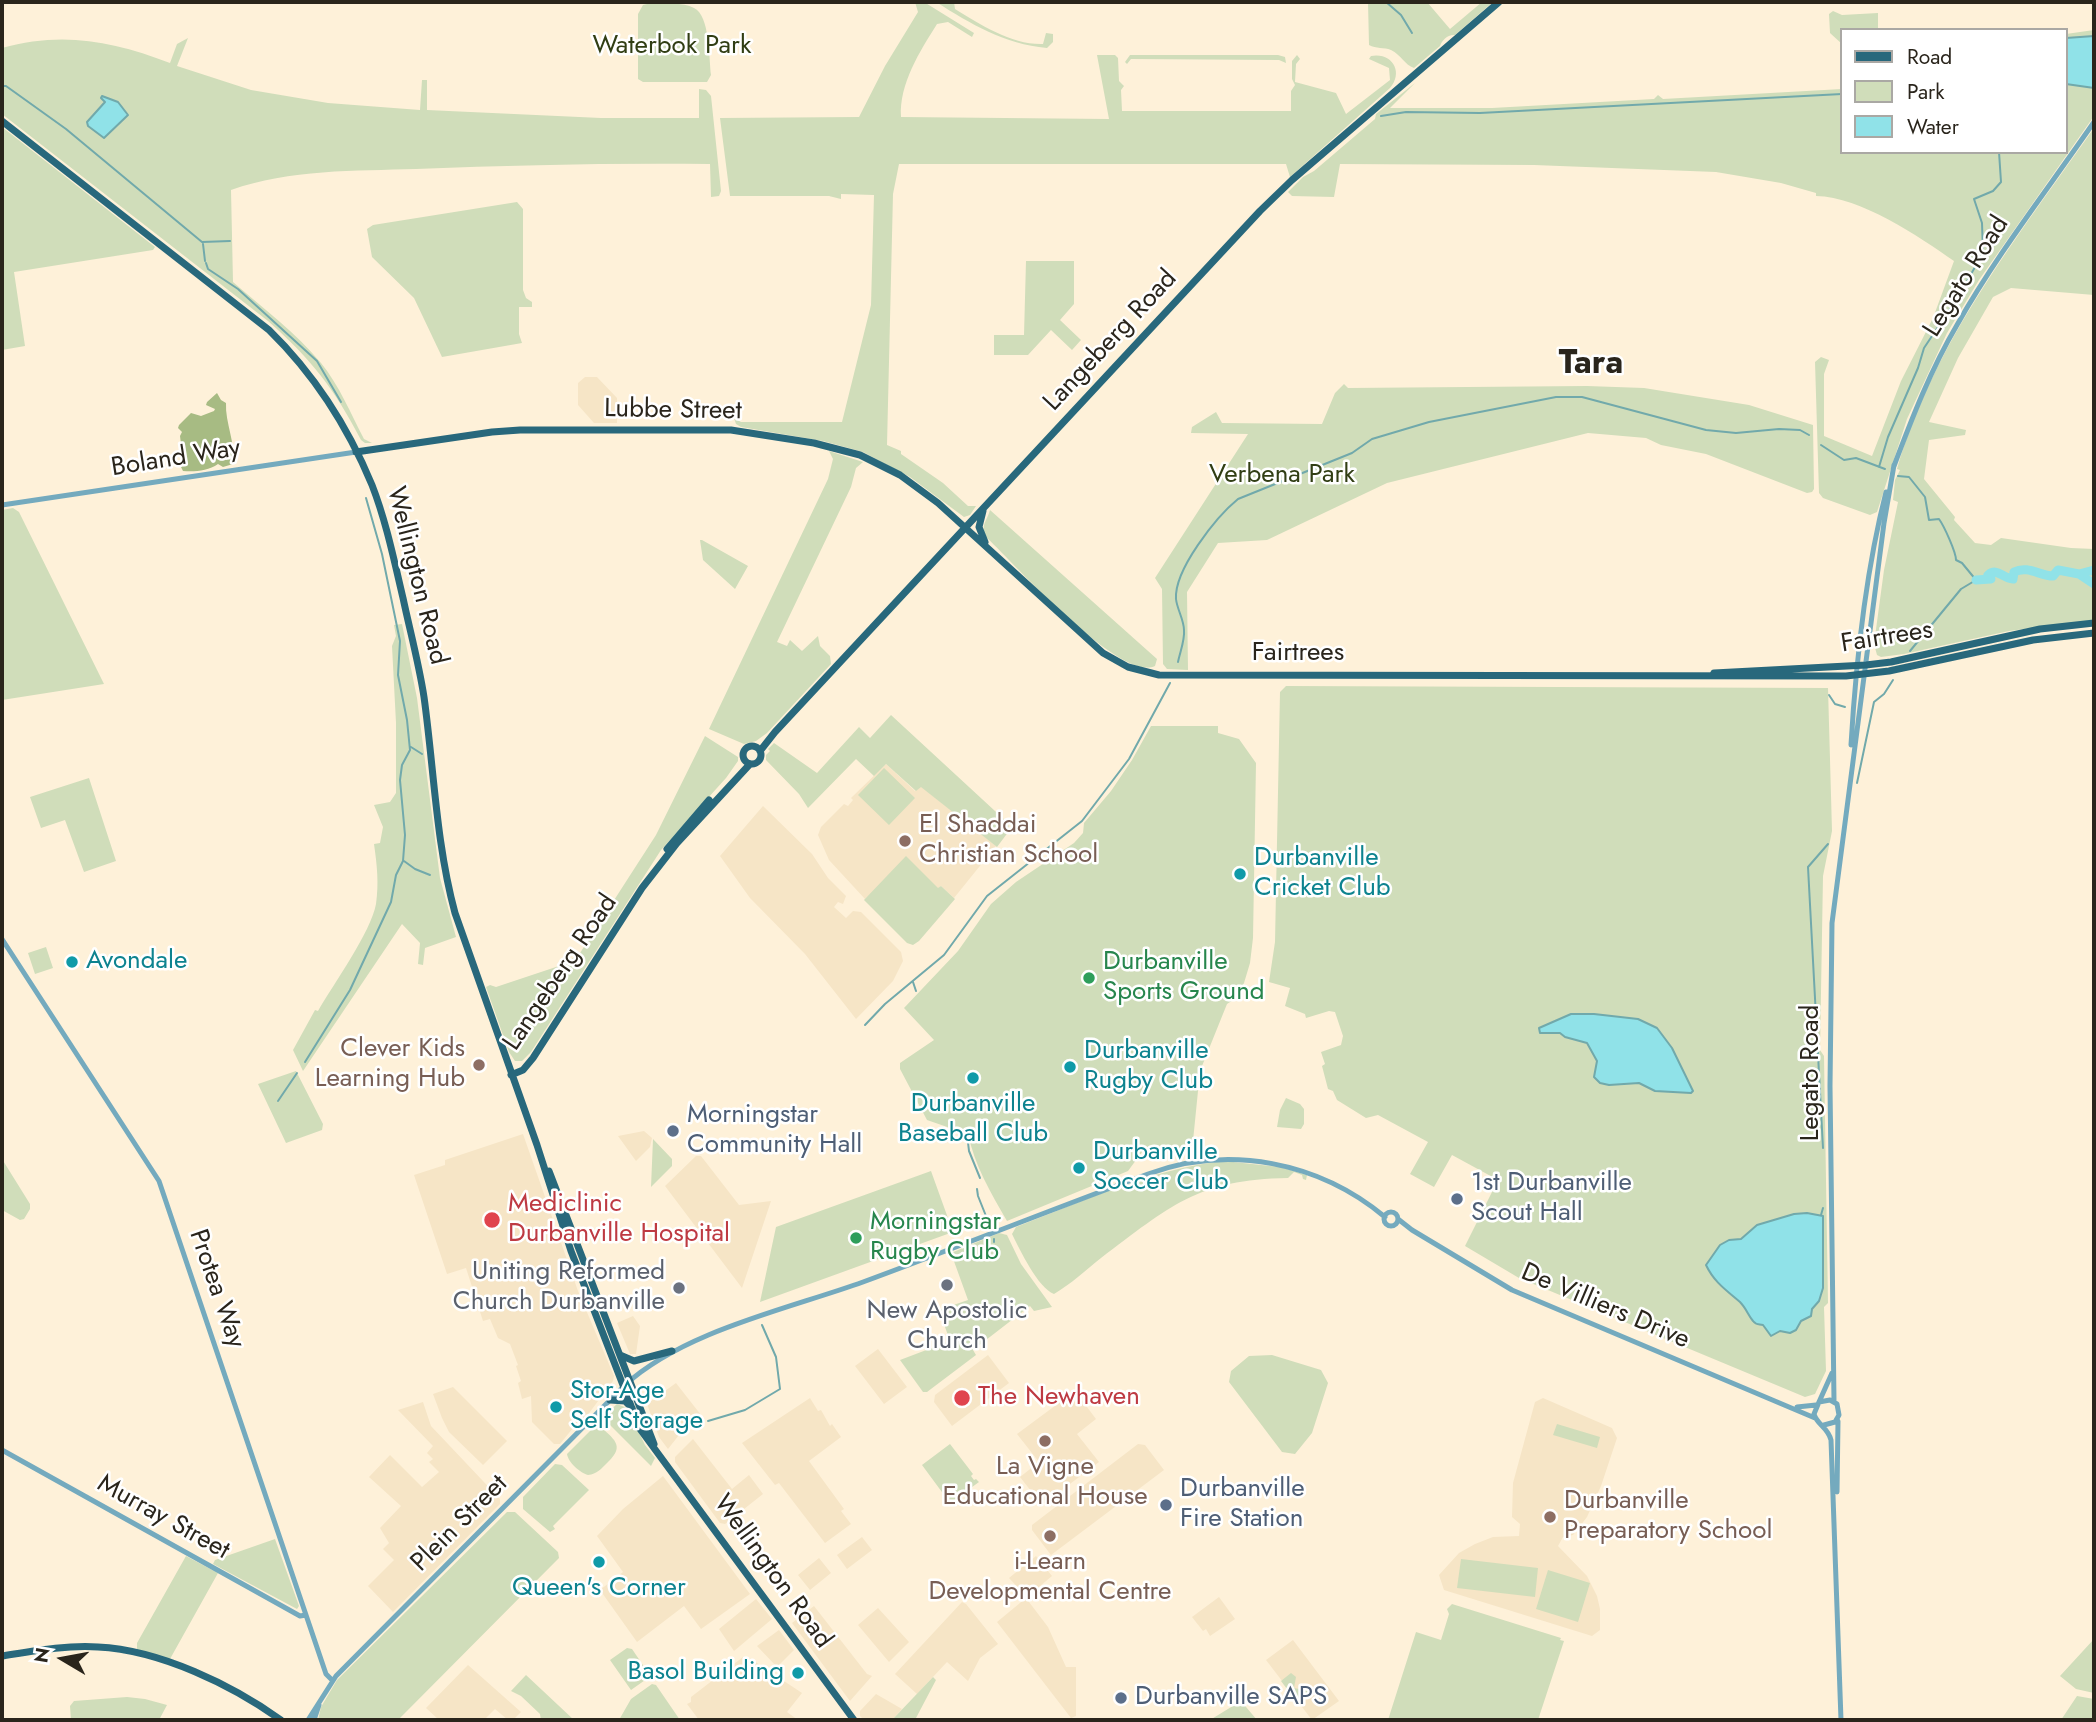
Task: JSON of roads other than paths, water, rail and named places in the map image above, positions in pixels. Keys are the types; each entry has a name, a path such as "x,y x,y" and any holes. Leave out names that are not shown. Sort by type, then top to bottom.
{"main road":[{"name":"Langeberg Road","path":"758,749 1273,198 1499,2"},
{"name":"Wellington Road","path":"2,121 269,330 296,357 317,384 373,486 385,525 417,662 450,895 571,1251 656,1449"},
{"name":"Lubbe Street","path":"356,452 510,431 731,430 831,447 870,460 912,483 965,527"},
{"path":"985,507 979,527 988,548"},
{"name":"Fairtrees","path":"965,527 1103,653 1128,667 1158,675 1737,678 1856,676 2033,640 2094,633"},
{"name":"Fairtrees","path":"1685,676 1891,662 2040,629 2094,623"},
{"path":"750,747 758,749 759,761 747,762 745,750 750,747"},
{"name":"Langeberg Road","path":"511,1075 523,1069 533,1058 672,842 747,762"},
{"name":"Wellington Road","path":"537,1145 542,1150 620,1354 640,1429 854,1720"},
{"path":"620,1354 635,1362 672,1351"},
{"path":"610,1400 625,1402 633,1408"},
{"path":"2,1656 69,1647 98,1647 139,1653 190,1670 281,1719"}],"street":[{"name":"Legato Road","path":"1849,781 1857,666 1874,545 1894,465 1926,387 1956,326 1983,281 2094,122"},
{"name":"Boland Way","path":"2,505 356,452"},
{"name":"Legato Road","path":"1834,1401 1830,1086 1832,923 1886,507 1894,465"},
{"name":"Protea Way","path":"2,939 159,1181 326,1674 332,1680"},
{"path":"627,1382 672,1351 1178,1164 1232,1159 1282,1165 1328,1181 1386,1215"},
{"path":"1394,1212 1397,1222 1387,1224 1386,1215 1394,1212"},
{"name":"De Villiers Drive","path":"1397,1222 1512,1290 1815,1418"},
{"name":"Legato Road","path":"1817,1403 1835,1366"},
{"name":"Plein Street","path":"308,1720 332,1680 627,1382"},
{"path":"1835,1519 1840,1411 1834,1401 1826,1399 1817,1403 1815,1418 1824,1425 1831,1440 1841,1720"},
{"name":"De Villiers Drive","path":"1790,1406 1801,1408 1817,1403"},
{"path":"1824,1425 1832,1424 1838,1419"},
{"name":"Murray Street","path":"2,1450 300,1616 306,1615"},
{"name":"Plein Street","path":"314,1720 324,1692"}],"water":[{"path":"2094,36 2094,88 2068,84 2068,38"},
{"path":"102,96 118,102 128,115 104,138 88,126 87,122 105,102"},
{"path":"1571,1014 1638,1019 1657,1028 1672,1048 1693,1091 1655,1091 1639,1083 1600,1083 1594,1077 1597,1061 1587,1043 1560,1033 1540,1033 1539,1028"},
{"path":"1807,1213 1823,1216 1823,1288 1811,1316 1801,1321 1796,1330 1790,1333 1780,1331 1771,1336 1763,1325 1754,1322 1742,1304 1717,1281 1706,1265 1720,1245 1729,1240 1741,1239 1757,1225"}],"waterway":[{"path":"1386,2 1401,15 1412,33"},
{"path":"2,86 6,86 66,129 202,242 230,241"},
{"path":"1381,116 1406,112 1480,113 1840,94"},
{"path":"1879,467 1888,437 1924,348 1983,253 1982,223 1974,199 1993,191 2001,182 1999,154"},
{"path":"203,244 205,261"},
{"path":"206,263 208,269 238,289 317,361 341,402"},
{"path":"1178,662 1184,634 1176,599 1177,587 1189,559 1219,518 1238,499 1352,453 1372,439 1429,422 1556,397 1582,397 1706,430 1736,433 1800,430 1809,435"},
{"path":"1821,445 1844,460 1856,458 1885,469"},
{"path":"1898,476 1909,477 1925,497 1929,520 1939,519 1956,560 1962,563 1976,580 1961,589 1910,651"},
{"path":"305,1062 350,990 391,902 396,875 403,861 405,835 400,780 402,765 410,750 398,675 400,641 382,554 366,498"},
{"path":"1976,580 1991,579 1988,575 1994,572 2013,579 2014,572 2019,570 2053,576 2058,570 2079,574 2094,584"},
{"path":"2079,574 2094,570"},
{"path":"1857,783 1874,702 1884,694 1893,680"},
{"path":"865,1025 885,1004 944,955 987,896 1082,821 1129,759 1170,683"},
{"path":"1829,695 1835,704 1845,707"},
{"path":"411,747 422,754"},
{"path":"1823,1148 1808,867 1828,844"},
{"path":"404,861 430,875"},
{"path":"913,982 916,991"},
{"path":"278,1101 297,1073"},
{"path":"967,1134 969,1151 980,1178"},
{"path":"977,1189 990,1226"},
{"path":"1821,1215 1823,1208"},
{"path":"708,1421 745,1410 780,1389 776,1357 762,1325"}],"place":[{"name":"El Shaddai Christian School","path":"905,841"},
{"name":"Durbanville Cricket Club","path":"1240,874"},
{"name":"Avondale","path":"72,962"},
{"name":"Durbanville Sports Ground","path":"1089,978"},
{"name":"Clever Kids Learning Hub","path":"479,1065"},
{"name":"Durbanville Rugby Club","path":"1070,1067"},
{"name":"Durbanville Baseball Club","path":"973,1078"},
{"name":"Morningstar Community Hall","path":"673,1131"},
{"name":"Durbanville Soccer Club","path":"1079,1168"},
{"name":"1st Durbanville Scout Hall","path":"1457,1199"},
{"name":"Mediclinic Durbanville Hospital","path":"492,1220"},
{"name":"Morningstar Rugby Club","path":"856,1238"},
{"name":"New Apostolic Church","path":"947,1285"},
{"name":"Uniting Reformed Church Durbanville","path":"679,1288"},
{"name":"The Newhaven","path":"962,1398"},
{"name":"Stor-Age Self Storage","path":"556,1407"},
{"name":"La Vigne Educational House","path":"1045,1441"},
{"name":"Durbanville Fire Station","path":"1166,1505"},
{"name":"Durbanville Preparatory School","path":"1550,1517"},
{"name":"i-Learn Developmental Centre","path":"1050,1536"},
{"name":"Queen's Corner","path":"599,1562"},
{"name":"Basol Building","path":"798,1673"},
{"name":"Durbanville SAPS","path":"1121,1698"}],"district":[{"name":"Tara","path":"1591,365"}],"park label":[{"name":"Waterbok Park","path":"672,47"},
{"name":"Verbena Park","path":"1282,476"}]}
